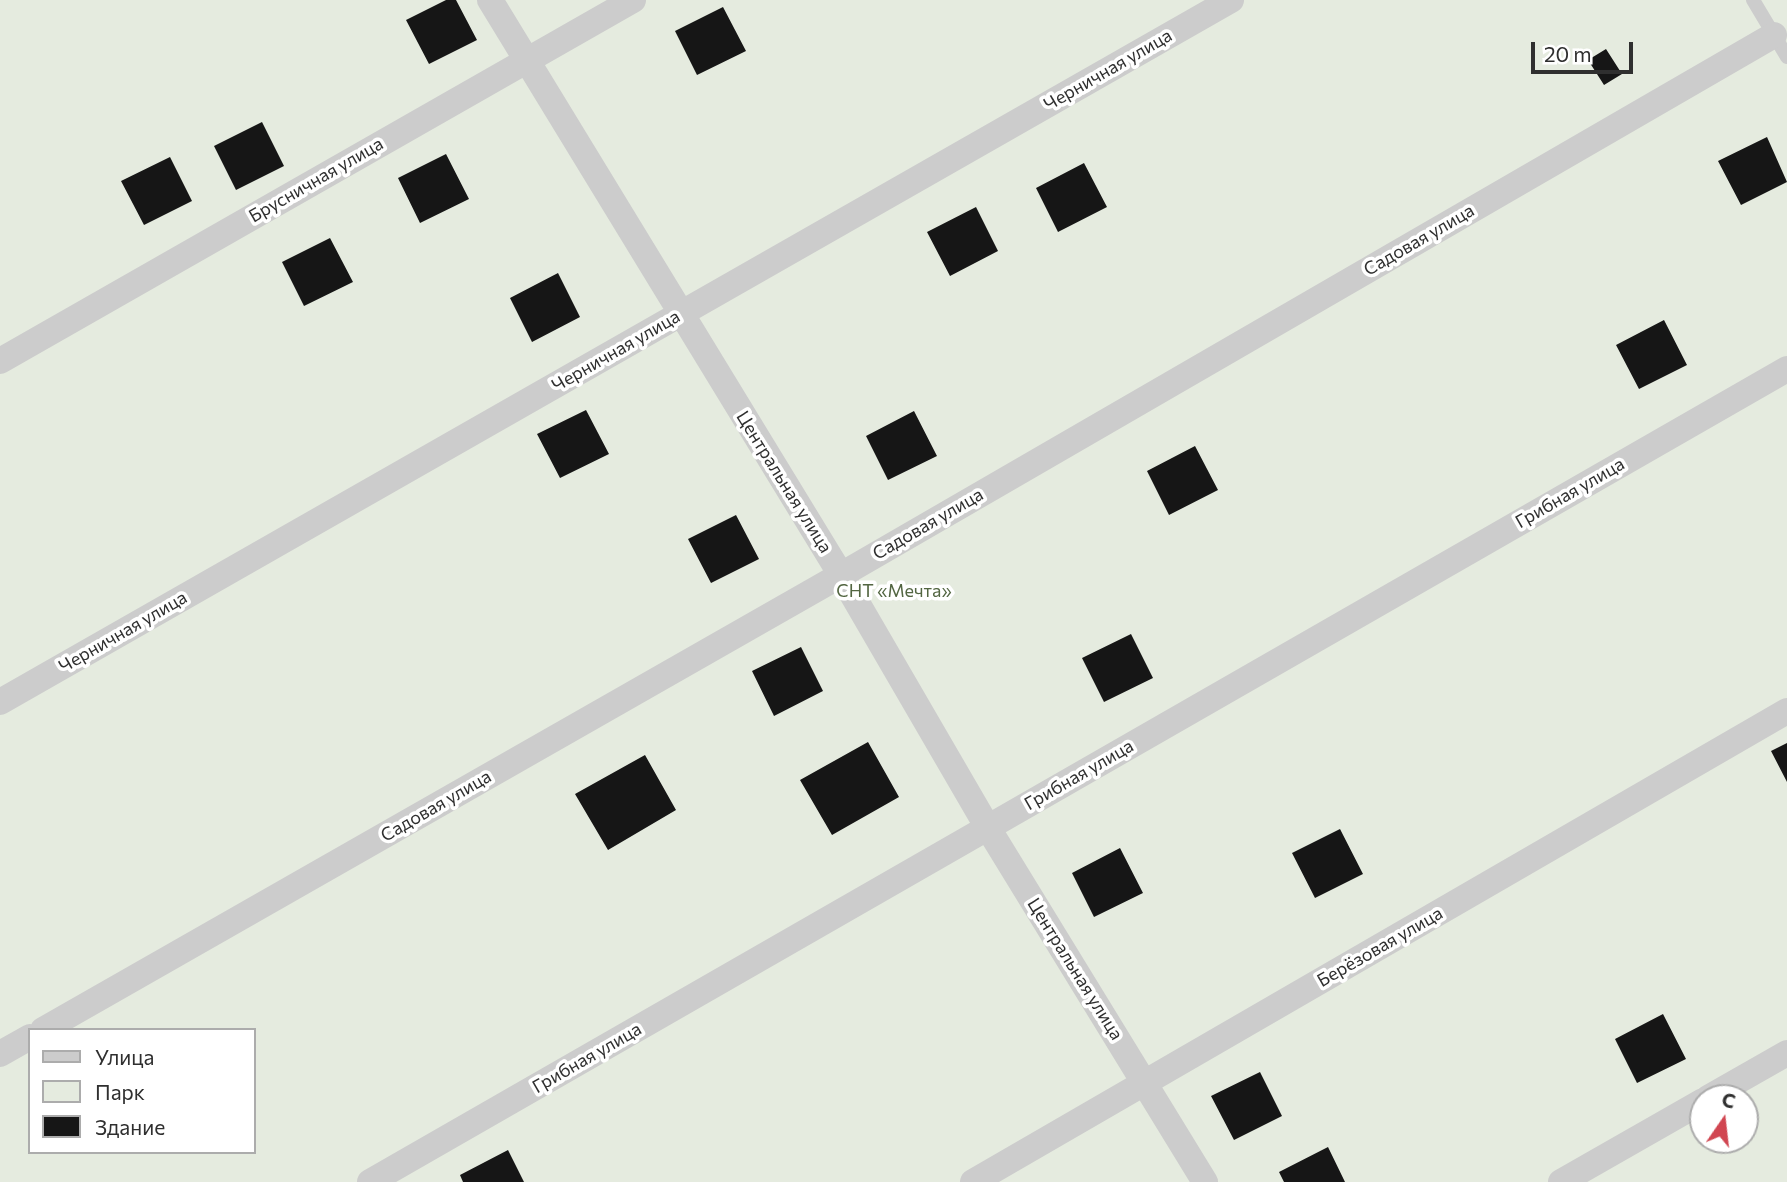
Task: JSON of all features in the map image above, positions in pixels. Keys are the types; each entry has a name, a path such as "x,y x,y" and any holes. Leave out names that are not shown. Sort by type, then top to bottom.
{"street":[{"name":"Центральная улица","path":"490,0 841,575 988,828 1205,1182"},
{"name":"Брусничная улица","path":"0,361 633,0"},
{"name":"Черничная улица","path":"0,702 1231,0"},
{"name":"Садовая улица","path":"47,1028 841,575 1781,46"},
{"name":"Грибная улица","path":"370,1182 1787,369"},
{"name":"Берёзовая улица","path":"973,1182 1787,711"},
{"path":"0,1054 28,1038"},
{"path":"1733,1084 1787,1053"},
{"path":"1562,1182 1689,1109"}],"lane":[{"path":"1753,0 1781,46"}],"green space":[{"name":"СНТ «Мечта»","path":"0,0 1787,0 1787,1182 0,1182"}],"building":[{"path":"446,0 456,0 477,40 429,64 406,20"},
{"path":"723,7 746,51 697,75 675,31"},
{"path":"1606,49 1622,74 1604,85 1588,60"},
{"path":"262,122 284,166 236,190 214,146"},
{"path":"1767,137 1787,182 1741,205 1718,161"},
{"path":"446,154 469,199 420,223 398,178"},
{"path":"170,157 192,201 144,225 121,181"},
{"path":"1084,163 1107,207 1058,232 1036,188"},
{"path":"976,207 998,251 950,276 927,232"},
{"path":"330,238 353,282 304,306 282,262"},
{"path":"558,273 580,317 532,342 510,298"},
{"path":"1664,320 1687,365 1639,389 1616,345"},
{"path":"586,410 609,454 560,478 537,434"},
{"path":"914,411 937,456 888,480 866,436"},
{"path":"1195,446 1218,490 1169,515 1147,471"},
{"path":"736,515 759,559 711,583 688,539"},
{"path":"1131,634 1153,678 1104,702 1082,658"},
{"path":"801,647 823,691 774,716 752,671"},
{"path":"868,742 899,797 832,835 800,780"},
{"path":"1787,743 1787,782 1771,751"},
{"path":"645,755 676,810 608,850 575,794"},
{"path":"1340,829 1363,874 1315,898 1292,853"},
{"path":"1120,848 1143,893 1094,917 1072,873"},
{"path":"1663,1014 1686,1059 1637,1083 1615,1039"},
{"path":"1260,1072 1282,1116 1234,1140 1211,1096"},
{"path":"1328,1147 1345,1182 1284,1182 1279,1172"},
{"path":"508,1150 524,1182 463,1182 460,1175"}]}
